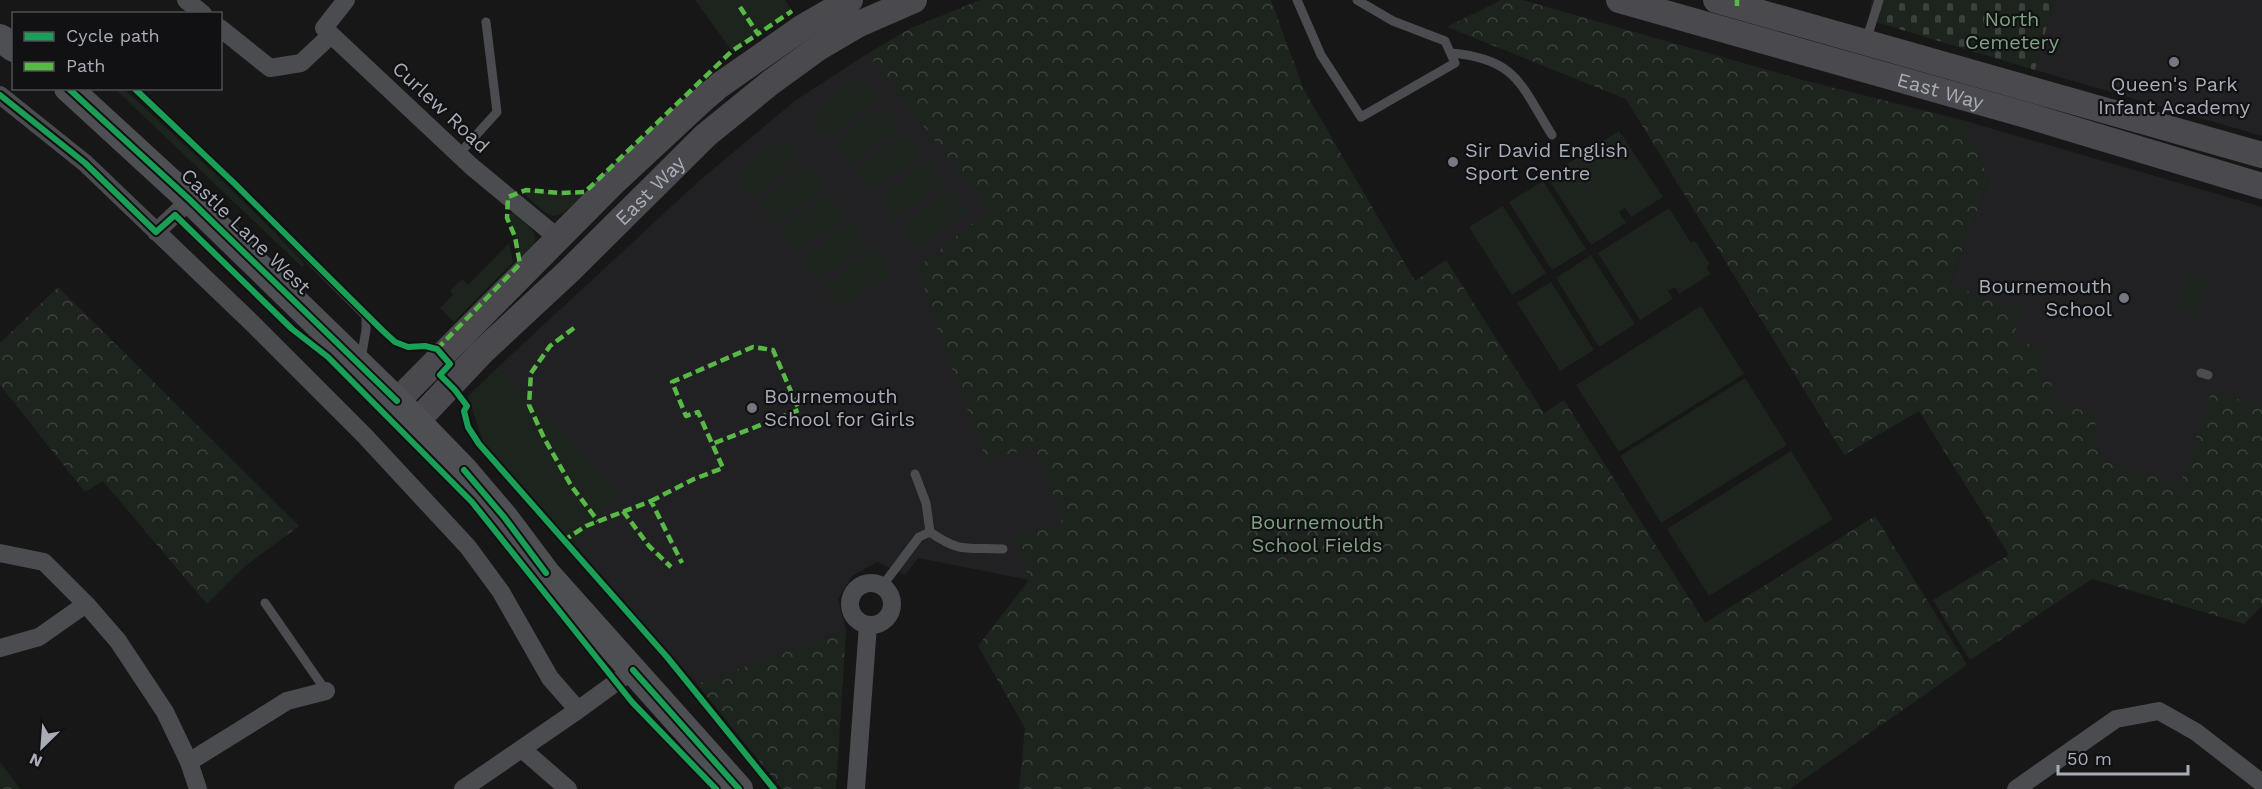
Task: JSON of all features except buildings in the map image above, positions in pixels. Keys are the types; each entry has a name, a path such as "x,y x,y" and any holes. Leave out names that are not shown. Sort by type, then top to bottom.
{"main road":[{"path":"0,38 12,47"},
{"name":"Castle Lane West","path":"70,90 190,200 360,364 464,470 504,517 546,573 739,789"}],"street":[{"path":"222,30 270,68 301,63 331,35 324,28 346,0"},
{"name":"East Way","path":"417,421 473,344 558,238 708,115 770,83 818,48 841,17 914,0"},
{"name":"East Way","path":"1619,0 1922,72 2090,120 2262,156"},
{"name":"East Way","path":"1716,0 1866,43 1922,72"},
{"name":"Curlew Road","path":"331,35 459,154 558,238"},
{"path":"0,95 85,163 252,322 356,427 468,547 501,592 550,678 578,710"},
{"name":"East Way","path":"397,401 569,271 668,170 708,115"},
{"name":"East Way","path":"2090,120 2262,186"},
{"name":"Castle Lane West","path":"156,232 190,200"},
{"path":"0,552 44,561 118,641 165,712 189,762 198,789"},
{"path":"870,582 883,585 892,597 892,609 885,621 868,625 861,623 852,614 849,603 851,596 863,584 870,582"},
{"path":"0,648 39,637 86,604"},
{"path":"856,789 868,625"},
{"path":"463,789 633,670"},
{"path":"189,762 287,701 326,691"},
{"path":"2016,789 2116,719 2159,711 2196,732 2262,783"},
{"path":"522,749 568,789"}],"lane":[{"path":"1297,0 1321,55 1362,117 1455,63 1445,41 1393,21 1357,0"},
{"path":"1866,43 1879,0"},
{"path":"459,154 497,112 486,22"},
{"path":"1450,53 1479,57 1508,70 1519,81 1552,135"},
{"path":"136,90 236,185 366,316 360,364"},
{"path":"915,474 926,503 930,532 945,543 961,548 1003,549"},
{"path":"883,585 919,537 930,532"},
{"path":"265,603 326,691"}],"shaded area":[{"name":"Queen's Park Infant Academy","path":"2054,0 2262,0 2262,136 2035,70"},
{"name":"Bournemouth School for Girls","path":"867,54 989,210 1035,448 1063,520 1029,580 918,558 905,575 877,562 852,576 838,599 846,630 697,684 573,546 619,493 498,367 700,180 796,100"},
{"name":"Bournemouth School","path":"1962,120 2262,207 2262,407 2212,391 2180,486 2102,460 2095,433 2049,397 2013,338 1950,285 1989,178"}],"green space":[{"path":"695,0 785,0 792,11 732,51"},
{"name":"Bournemouth School Fields","path":"980,0 1271,0 1304,90 1415,281 1446,260 1544,413 1564,400 1705,623 1875,516 1967,665 1790,789 1019,789 1025,728 978,646 1029,580 1015,538 1063,520 1035,448 986,459 936,325 918,267 989,210 867,54 909,29"},
{"path":"1501,0 1522,0 1803,80 1962,120 1989,178 1950,284 2022,311 2013,338 2046,350 2035,375 2052,381 2050,398 2096,416 2095,433 2102,460 2180,485 2212,390 2262,407 2262,606 2244,624 2092,579 1970,660 1933,600 2009,555 1919,411 1844,455 1626,99 1447,27"},
{"name":"North Cemetery","path":"1872,0 2054,0 2035,70 1869,20"},
{"path":"860,75 878,98 829,137 811,114"},
{"path":"116,90 125,90 193,153 305,264 302,267"},
{"path":"882,104 900,126 851,164 833,142"},
{"path":"1619,131 1663,197 1631,217 1625,208 1619,212 1626,223 1591,245 1547,177"},
{"path":"905,132 923,154 873,193 855,170"},
{"path":"783,137 801,159 752,198 735,175"},
{"path":"926,160 944,182 895,221 878,199"},
{"path":"805,165 823,187 775,226 757,204"},
{"path":"1543,181 1586,249 1552,270 1509,202"},
{"path":"949,188 967,210 918,249 900,227"},
{"path":"526,190 559,193 585,192 566,210 554,216 541,209 522,192"},
{"path":"828,192 846,215 797,254 779,231"},
{"path":"1503,206 1546,273 1512,295 1469,227"},
{"path":"1669,208 1691,243 1695,241 1710,264 1706,267 1711,274 1679,294 1675,287 1668,291 1673,299 1640,320 1598,253"},
{"path":"513,211 528,225 535,236 533,247 520,264 515,237 507,218"},
{"path":"850,221 868,243 820,282 802,260"},
{"path":"509,243 513,262 454,322 440,308 453,295 450,291 462,279 468,285"},
{"path":"873,248 891,271 842,310 824,287"},
{"path":"1591,255 1635,324 1599,347 1556,278"},
{"path":"2186,272 2210,280 2199,315 2175,308"},
{"path":"1551,282 1594,350 1560,371 1517,303"},
{"path":"58,287 299,526 244,567 207,604 103,481 85,492 0,385 0,343"},
{"path":"1701,306 1744,374 1619,452 1576,385"},
{"path":"498,367 620,493 573,546 483,442 468,396"},
{"path":"1745,378 1787,445 1661,523 1620,456"},
{"path":"1791,451 1833,519 1709,596 1667,529"},
{"path":"846,630 836,789 782,789 697,684"},
{"path":"0,762 20,789 0,789"}],"marked path":[{"path":"1737,0 1737,6"},
{"path":"740,7 758,34 792,11"},
{"path":"437,349 520,264 515,237 507,218 508,197 526,190 559,193 585,192 732,51 758,34"},
{"path":"574,328 550,346 531,373 529,405 544,438 572,487 598,521"},
{"path":"651,501 694,479 723,468 698,412 686,416 672,382 753,347 773,350 799,410 712,444"},
{"path":"563,541 586,526 651,501 682,563"},
{"path":"623,511 649,546 671,567"}],"cycle path":[{"path":"70,90 190,200 397,401"},
{"path":"136,90 395,342 408,347 425,346 437,349 450,364 440,375 467,406 464,411 468,427 479,444 667,657 774,789"},
{"path":"0,95 85,163 156,232 175,215 292,329 328,357 472,502 632,702 716,789"},
{"path":"464,470 504,517 546,573"},
{"path":"633,670 739,789"}],"place":[{"name":"Queen's Park Infant Academy","path":"2174,62"},
{"name":"Sir David English Sport Centre","path":"1453,162"},
{"name":"Bournemouth School","path":"2124,298"},
{"name":"Bournemouth School for Girls","path":"752,408"}]}
